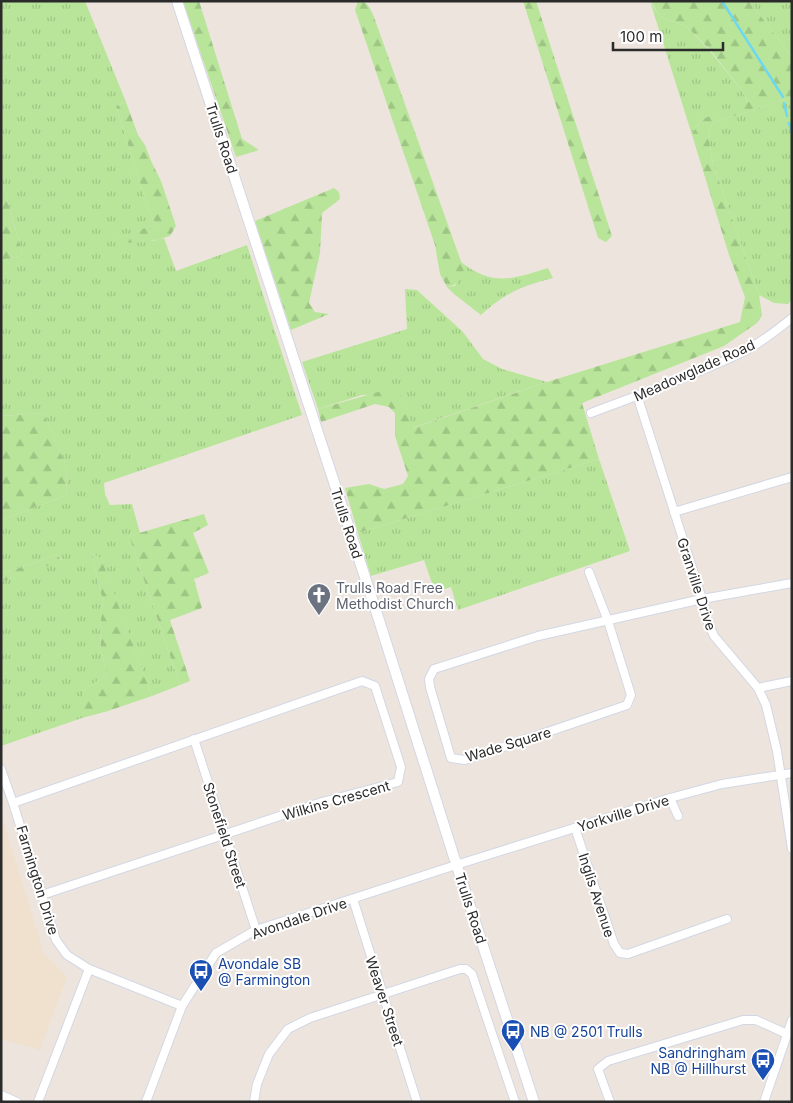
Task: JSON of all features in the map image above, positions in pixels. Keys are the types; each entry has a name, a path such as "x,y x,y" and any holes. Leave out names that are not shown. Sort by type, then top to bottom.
{"street":[{"name":"Trulls Road","path":"177,1 534,1102"},
{"name":"Meadowglade Road","path":"591,413 742,352 771,335 792,318"},
{"name":"Granville Drive","path":"637,395 707,620 714,636 758,688 766,705 781,774 792,849"},
{"path":"674,512 792,477"},
{"path":"590,572 608,622"},
{"name":"Wade Square","path":"608,622 631,695 627,705 465,760 451,758 430,687 429,679 434,669 538,636 608,622 702,599 792,583"},
{"name":"Wilkins Crescent","path":"13,803 362,681 370,682 375,686 401,768 398,782 322,802 42,895"},
{"path":"758,688 792,681"},
{"name":"Stonefield Street","path":"194,739 256,930"},
{"name":"Farmington Drive","path":"1,769 56,940 68,954 89,969 182,1006"},
{"name":"Yorkville Drive","path":"456,865 670,798 722,784 792,773"},
{"path":"670,798 678,816"},
{"name":"Inglis Avenue","path":"575,828 614,944 620,953 628,954 727,919"},
{"name":"Avondale Drive","path":"146,1102 182,1006 216,953 256,930 456,865"},
{"name":"Weaver Street","path":"353,899 415,1101"},
{"path":"38,1102 89,969"},
{"path":"254,1102 257,1084 269,1054 288,1029 310,1018 460,969 466,969 472,974 515,1102"},
{"path":"610,1102 598,1069 608,1061 743,1020 756,1020 787,1034"},
{"path":"764,1102 792,1020"},
{"path":"1,1095 17,1102"}],"shaded area":[{"path":"1,813 44,953 67,977 40,1050 1,1039"}],"green space":[{"path":"1,1 85,1 126,102 116,106 146,202 155,224 113,241 153,241 164,238 176,271 247,245 302,415 104,483 105,494 110,505 132,504 140,533 129,536 180,685 152,696 101,559 92,553 103,602 100,628 101,649 107,675 82,691 82,718 1,746 1,582 62,560 57,555 1,574 1,520 67,495 66,466 44,413 1,416 1,261 23,255 1,178"},
{"path":"183,1 199,1 242,139 259,150 236,157"},
{"path":"358,1 361,1 370,8 374,17 464,270 458,282 451,286 447,287 440,274 435,245 355,10"},
{"path":"523,1 536,1 612,236 606,242 598,238"},
{"path":"650,1 659,16 687,27 710,51 743,92 748,103 702,119 692,135"},
{"path":"651,1 749,1 792,57 792,97 713,123 708,134 713,164 759,295 762,315 757,323 724,346 582,403 599,459 358,533 345,488 369,484 384,489 403,484 408,476 395,436 395,413 389,407 375,404 321,422 318,409 389,389 401,394 413,428 547,382 740,322 745,297 729,255 692,135 702,119 748,102 743,92 711,51 687,27 659,16"},
{"path":"749,1 792,1 792,57"},
{"path":"792,97 792,300 788,304 774,303 759,295 713,164 708,134 713,123"},
{"path":"126,102 138,135 145,145 161,181 176,226 170,236 135,243 112,241 155,224 146,202 116,106"},
{"path":"1,178 23,255 1,261"},
{"path":"334,188 339,192 340,199 322,213 320,253 309,303 315,312 329,314 291,330 255,221"},
{"path":"461,262 472,270 493,278 514,278 548,268 553,278 514,291 481,315 447,287 455,286 464,270"},
{"path":"405,289 417,290 463,332 483,359 502,369 547,382 412,428 401,394 362,395 318,409 302,362 407,329"},
{"path":"44,413 66,466 67,495 1,520 1,416"},
{"path":"599,459 630,551 458,610 451,587 435,592 424,560 371,576 358,533"},
{"path":"204,514 208,525 193,533 209,573 194,579 202,608 170,620 190,681 180,685 129,536"},
{"path":"92,553 101,558 152,696 82,718 82,691 107,675 101,649 100,628 103,602"},
{"path":"57,555 62,561 1,582 1,574"}],"waterway":[{"path":"722,1 783,97"},
{"path":"784,103 787,116"},
{"path":"789,123 792,133"}],"place":[{"name":"Trulls Road Free Methodist Church","path":"319,616"},
{"name":"Avondale SB @ Farmington","path":"201,992"},
{"name":"NB @ 2501 Trulls","path":"513,1052"},
{"name":"Sandringham NB @ Hillhurst","path":"763,1081"}]}
